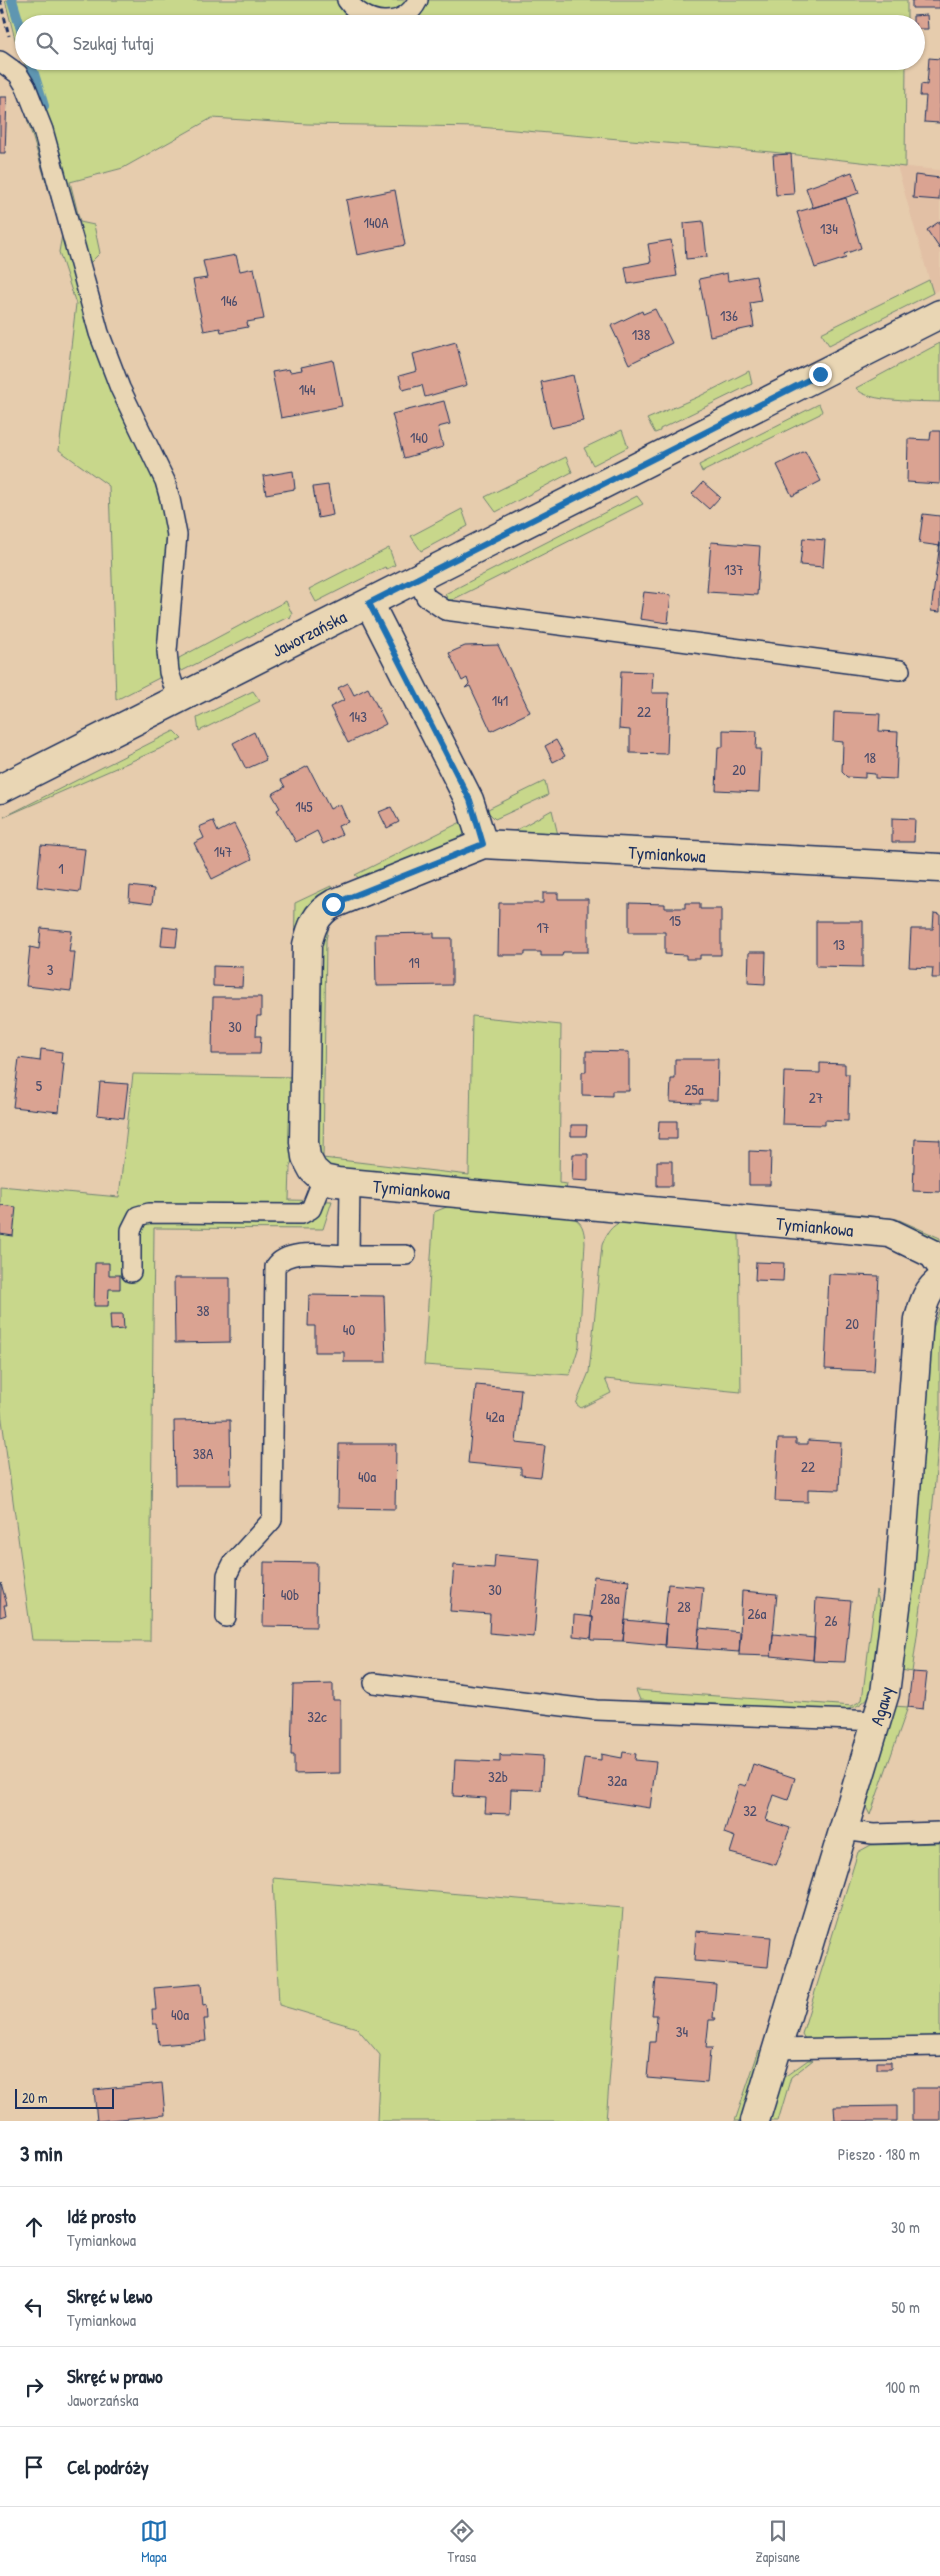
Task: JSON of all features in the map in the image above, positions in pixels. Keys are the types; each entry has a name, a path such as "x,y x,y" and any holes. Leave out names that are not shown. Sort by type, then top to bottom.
{"street":[{"name":"Jaworzańska","path":"0,789 940,314"},
{"path":"369,603 470,800 483,844"},
{"name":"Tymiankowa","path":"940,868 483,844 333,904 325,908 314,923 307,945 302,1126 306,1157 313,1170 323,1179 350,1184 890,1233 933,1254 940,1264"},
{"name":"Agawy","path":"755,2121 885,1693 899,1584 919,1319 924,1301 933,1285 940,1281"}],"lane":[{"path":"347,0 362,15"},
{"path":"406,15 418,0"},
{"path":"4,64 18,74 26,88 42,130 99,333 120,388 164,481 170,499 177,535 167,650 169,672 178,699"},
{"path":"417,578 426,597 445,610 900,670"},
{"path":"131,1272 131,1230 138,1216 149,1212 302,1214 311,1209 323,1179"},
{"path":"348,1255 350,1184"},
{"path":"226,1617 227,1575 233,1563 272,1520 275,1267 285,1257 295,1255 406,1255"},
{"path":"374,1683 596,1710 878,1721"},
{"path":"844,1830 873,1834 940,1832"},
{"path":"776,2049 940,2046"}],"path":[{"path":"0,0 10,39 4,64"}],"shaded area":[{"path":"897,166 940,170 940,289 933,293"}],"green space":[{"path":"5,0 907,0 907,15 15,15 15,39"},
{"path":"27,70 906,70 905,167 771,152 479,127 307,124 212,118 123,168 70,182 80,222 94,225 100,253 89,264"},
{"path":"17,85 23,97 157,483 167,523 159,678 116,700 109,486 59,450 76,304 59,252 62,235"},
{"path":"929,280 933,293 829,345 821,333"},
{"path":"940,343 940,402 882,399 862,393 856,388"},
{"path":"749,371 752,384 660,429 660,431 655,433 647,419 700,396"},
{"path":"819,404 822,411 820,414 702,472 699,465"},
{"path":"622,430 628,447 593,465 584,448"},
{"path":"566,457 572,472 496,512 485,497"},
{"path":"637,496 643,504 452,600 448,600 445,594"},
{"path":"462,509 468,526 421,551 411,536"},
{"path":"389,548 395,565 387,569 385,567 316,602 309,589"},
{"path":"286,601 292,614 290,619 288,617 182,671 178,668 179,658"},
{"path":"378,650 464,811 465,832 461,839 363,881 355,875 463,821"},
{"path":"253,691 260,701 199,731 197,718"},
{"path":"174,731 182,739 4,817"},
{"path":"545,781 548,795 495,819 486,810"},
{"path":"552,810 558,835 511,833"},
{"path":"416,880 418,886 338,918 329,926 326,940 323,1158 469,1175 472,1016 561,1025 559,1183 567,1184 566,1190 327,1168 316,1147 318,945 331,918"},
{"path":"331,886 332,896 294,966 295,903"},
{"path":"133,1074 296,1077 294,1154 290,1167 289,1200 332,1201 323,1229 154,1228 150,1641 32,1640 0,1405 0,1186 119,1197"},
{"path":"454,1204 571,1216 580,1224 585,1243 579,1346 570,1375 424,1365 434,1212"},
{"path":"828,1211 897,1219 940,1238 940,1242 909,1230 833,1216"},
{"path":"630,1219 737,1230 739,1235 741,1392 605,1379 611,1393 581,1408 576,1404 589,1372 602,1245 612,1228 620,1222"},
{"path":"940,1309 940,1415 938,1447 929,1544 912,1672 901,1670 911,1598 930,1336"},
{"path":"876,1590 882,1614 871,1694 856,1706 838,1711 640,1700 636,1690 852,1706 862,1700"},
{"path":"893,1706 908,1707 870,1815 866,1807 867,1795"},
{"path":"940,1843 940,2037 805,2039 802,2034 858,1852 871,1845"},
{"path":"273,1878 623,1908 606,2121 377,2121 380,2055 357,2028 279,2005"},
{"path":"759,2050 762,2053 741,2121 735,2121"},
{"path":"808,2060 813,2060 791,2077 778,2121 766,2121 780,2080"}],"building":[{"path":"912,0 940,0 940,8 912,8"},
{"path":"925,15 927,15 928,29 925,29"},
{"path":"929,58 940,59 940,123 924,122 926,96 920,96 921,84 927,85"},
{"path":"0,97 7,97 5,153 0,153"},
{"path":"791,154 794,194 776,195 773,155"},
{"path":"852,172 859,193 813,208 806,188"},
{"path":"915,175 940,178 939,200 913,198"},
{"path":"395,190 405,245 357,255 346,200"},
{"path":"846,198 861,248 844,254 846,258 815,268 797,212"},
{"path":"703,221 707,257 686,259 684,223"},
{"path":"940,221 940,249 927,230"},
{"path":"671,240 677,276 628,284 625,267 651,262 648,244"},
{"path":"236,255 240,271 254,268 264,319 247,322 248,327 221,332 220,328 204,331 193,280 207,278 203,261"},
{"path":"727,273 728,281 756,276 761,301 750,303 754,327 710,336 699,279"},
{"path":"655,309 672,343 629,364 611,326 642,311 643,314"},
{"path":"456,342 467,385 425,397 422,385 403,390 399,376 417,371 413,354"},
{"path":"333,360 342,406 281,418 272,372 289,369 290,372 302,370 301,367"},
{"path":"573,375 583,421 551,428 541,382"},
{"path":"444,401 450,424 438,427 443,447 404,458 392,414"},
{"path":"931,431 940,431 940,484 907,482 908,439 930,440"},
{"path":"805,451 821,481 792,496 777,465"},
{"path":"293,471 295,489 266,494 263,476"},
{"path":"703,482 720,497 709,509 692,494"},
{"path":"328,485 333,515 318,518 313,487"},
{"path":"923,514 940,516 940,546 919,543"},
{"path":"803,538 825,540 823,567 800,565"},
{"path":"711,542 760,546 757,595 707,592"},
{"path":"940,543 940,612 931,611"},
{"path":"644,592 671,595 668,623 640,619"},
{"path":"498,645 530,712 491,731 470,686 465,688 469,684 467,678 462,681 449,653 465,646"},
{"path":"621,671 653,672 652,693 669,693 667,754 630,753 630,730 619,729"},
{"path":"348,683 354,695 368,688 386,724 348,743 330,707 344,700 338,688"},
{"path":"834,712 880,714 879,731 898,732 896,779 875,778 875,774 865,773 865,778 847,777 842,772 843,742 833,741"},
{"path":"723,730 757,731 756,749 761,749 759,792 716,790 718,747 723,747"},
{"path":"254,732 266,760 246,769 233,743"},
{"path":"556,740 565,756 553,762 545,746"},
{"path":"308,766 330,809 340,804 348,822 338,826 342,835 323,844 317,831 296,842 277,810 280,808 272,794 285,787 281,780"},
{"path":"391,807 399,822 387,828 379,812"},
{"path":"892,818 915,819 914,842 892,842"},
{"path":"213,821 218,832 234,824 252,859 212,879 194,843 204,838 199,827"},
{"path":"41,845 85,849 80,892 37,887"},
{"path":"130,886 154,889 152,904 129,901"},
{"path":"543,893 558,893 558,899 588,899 588,952 563,952 562,956 541,956 541,952 525,952 525,955 498,955 499,903 543,903"},
{"path":"629,903 665,904 665,908 685,908 685,903 700,903 700,909 721,909 721,955 700,955 700,959 686,959 686,955 665,954 665,932 629,932"},
{"path":"934,913 940,914 940,978 932,978 933,968 909,967 911,929 933,929"},
{"path":"816,921 863,921 863,967 816,966"},
{"path":"163,927 178,929 176,947 161,946"},
{"path":"41,928 72,931 69,952 75,952 71,991 26,986 30,947 39,949"},
{"path":"434,933 434,938 452,938 452,985 376,986 375,934"},
{"path":"749,952 766,952 765,984 748,983"},
{"path":"213,966 243,967 242,987 213,986"},
{"path":"213,997 261,997 261,1016 257,1016 256,1036 261,1036 260,1054 212,1054"},
{"path":"41,1049 62,1052 61,1063 64,1063 59,1112 13,1107 19,1058 40,1061"},
{"path":"586,1051 629,1052 629,1091 612,1091 612,1096 582,1095 582,1072 586,1072"},
{"path":"675,1059 718,1059 717,1100 700,1100 700,1103 670,1102 671,1079 675,1079"},
{"path":"820,1063 845,1064 845,1074 849,1074 848,1121 825,1120 825,1125 782,1124 784,1072 820,1073"},
{"path":"100,1082 128,1084 124,1118 97,1115"},
{"path":"659,1121 677,1121 677,1139 658,1139"},
{"path":"571,1125 587,1125 586,1136 571,1136"},
{"path":"915,1139 940,1140 940,1192 913,1191"},
{"path":"749,1151 771,1152 770,1185 749,1185"},
{"path":"573,1154 588,1154 588,1181 572,1180"},
{"path":"657,1161 672,1161 672,1186 657,1186"},
{"path":"0,1205 16,1207 13,1236 0,1234"},
{"path":"756,1262 784,1263 783,1281 755,1280"},
{"path":"95,1263 109,1263 109,1275 120,1275 120,1289 109,1289 108,1306 94,1306"},
{"path":"829,1274 879,1276 874,1371 825,1369"},
{"path":"174,1278 230,1278 230,1342 175,1343"},
{"path":"309,1295 384,1296 386,1362 344,1362 344,1352 315,1352 315,1326 308,1326"},
{"path":"110,1314 123,1314 124,1329 111,1330"},
{"path":"476,1385 521,1389 516,1443 545,1446 541,1477 521,1475 521,1468 468,1463"},
{"path":"230,1420 231,1485 175,1485 174,1421"},
{"path":"778,1439 796,1439 796,1444 808,1444 808,1440 841,1442 839,1490 808,1489 808,1502 775,1501"},
{"path":"339,1444 396,1444 395,1509 338,1508"},
{"path":"495,1555 540,1559 534,1637 489,1633 490,1614 450,1611 454,1565 494,1568"},
{"path":"264,1562 317,1563 316,1627 263,1626"},
{"path":"594,1576 629,1580 623,1641 591,1640 593,1617 590,1617"},
{"path":"1,1583 7,1605 4,1605 6,1615 0,1617"},
{"path":"668,1584 703,1587 697,1649 665,1647 667,1624 664,1624"},
{"path":"742,1591 777,1594 771,1656 739,1655"},
{"path":"816,1598 851,1601 845,1662 813,1661"},
{"path":"574,1615 593,1617 591,1638 573,1636"},
{"path":"625,1620 667,1624 666,1645 623,1641"},
{"path":"699,1628 741,1632 739,1652 697,1649"},
{"path":"773,1634 815,1638 813,1660 771,1656"},
{"path":"912,1672 927,1673 923,1709 908,1707"},
{"path":"333,1684 333,1700 340,1700 340,1773 294,1774 294,1755 291,1755 293,1685"},
{"path":"623,1752 636,1754 635,1760 656,1762 650,1808 578,1797 584,1758 601,1760 601,1754 622,1758"},
{"path":"500,1754 502,1756 511,1756 511,1754 543,1756 541,1790 511,1789 510,1814 485,1813 486,1798 453,1796 455,1760 500,1762"},
{"path":"753,1764 795,1778 788,1800 774,1795 766,1820 790,1828 776,1865 730,1853 735,1837 724,1833 739,1784 746,1786"},
{"path":"696,1931 771,1937 768,1967 694,1961"},
{"path":"656,1979 716,1984 713,2018 716,2018 715,2020 709,2020 706,2048 713,2048 710,2051 707,2083 647,2078 650,2042 655,2042 657,2015 652,2015"},
{"path":"201,1984 203,2006 207,2005 208,2019 204,2019 206,2041 159,2045 157,2024 153,2024 152,2010 156,2010 154,1988"},
{"path":"877,2062 891,2062 891,2069 877,2069"},
{"path":"162,2083 165,2115 97,2121 94,2090"},
{"path":"912,2088 940,2088 940,2120 912,2120"},
{"path":"897,2106 897,2121 835,2121 834,2107"}],"waterway":[{"path":"12,0 17,15"},
{"path":"33,70 44,106"}],"route":[{"path":"333,904 483,844 476,815 470,800 369,603 820,374"}]}
